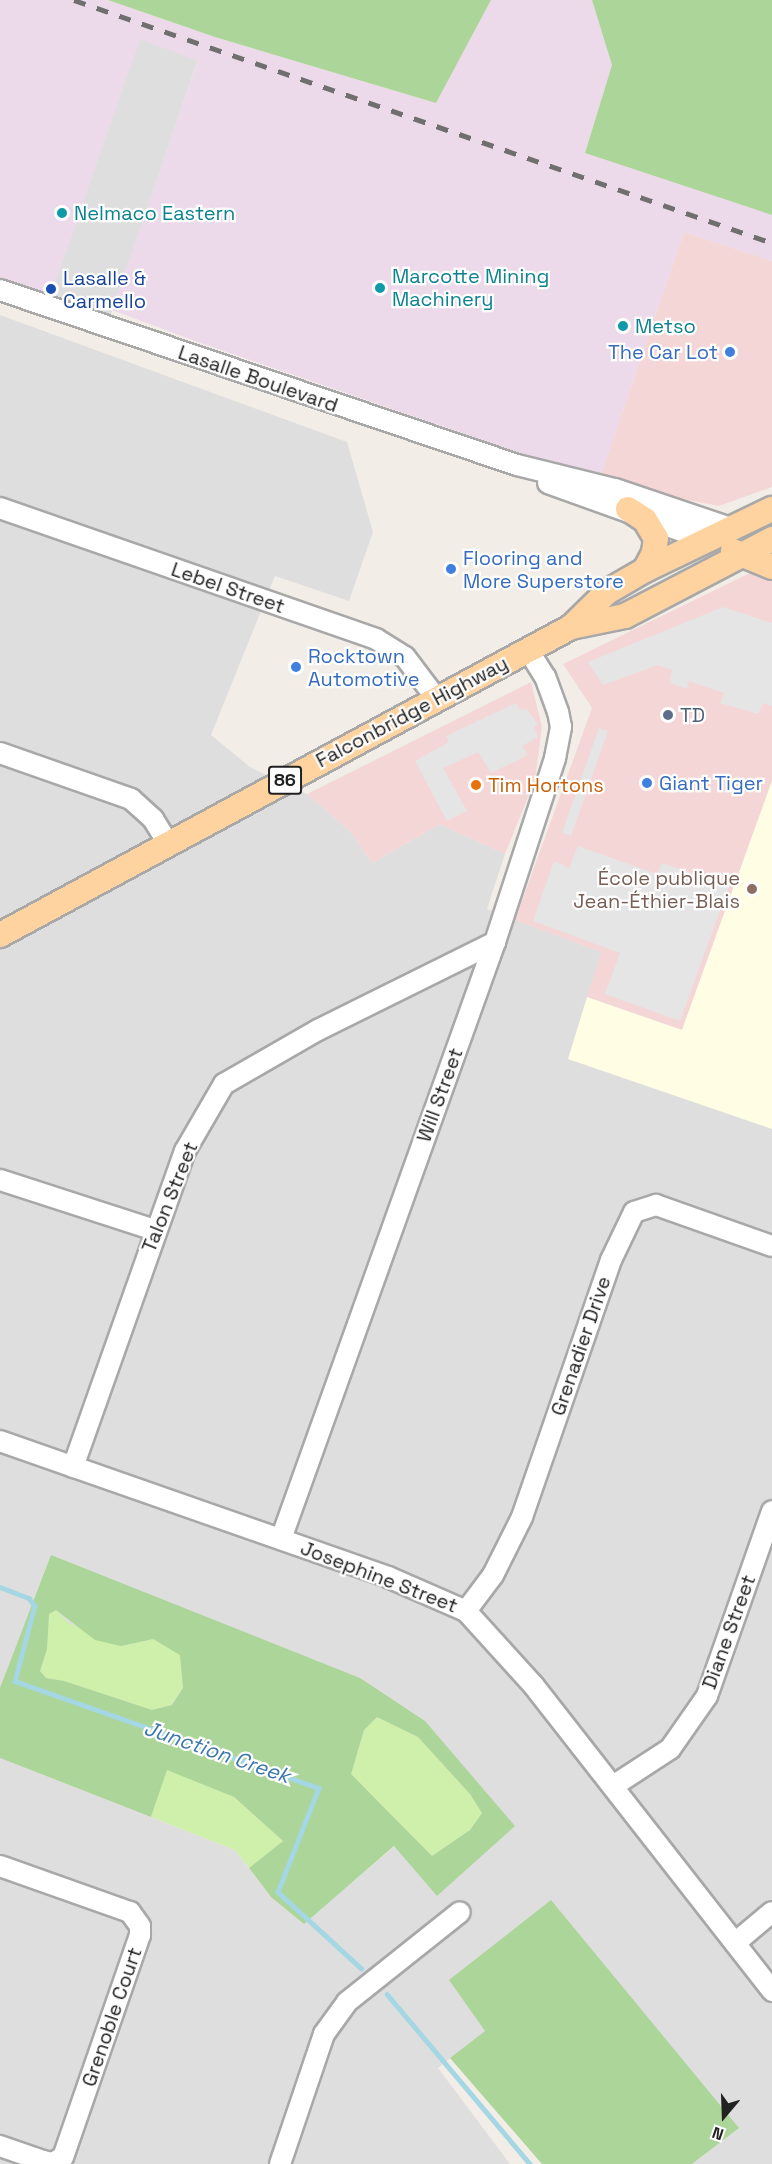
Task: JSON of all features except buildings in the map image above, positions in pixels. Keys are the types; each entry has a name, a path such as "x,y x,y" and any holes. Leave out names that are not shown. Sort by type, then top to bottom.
{"main road":[{"path":"628,509 645,520 656,538 654,553 645,570"},
{"name":"Falconbridge Highway","path":"0,936 436,698 529,651 571,627 607,592 645,570 772,509"},
{"name":"Lasalle Boulevard","path":"733,529 770,541"},
{"name":"Lasalle Boulevard","path":"706,540 772,567"},
{"name":"Falconbridge Highway","path":"571,627 626,616 770,541"}],"street":[{"name":"Lasalle Boulevard","path":"0,290 517,465 615,489 733,529"},
{"name":"Lasalle Boulevard","path":"517,465 547,482 628,509 706,540"},
{"name":"Lebel Street","path":"0,508 376,639 405,657 436,698"},
{"name":"Will Street","path":"281,1539 495,942 555,758 561,727 553,695 529,651"},
{"path":"0,753 131,799 153,819 168,843"},
{"name":"Talon Street","path":"73,1467 155,1230 185,1151 224,1084 318,1030 495,942"},
{"path":"0,1180 155,1230"},
{"name":"Grenadier Drive","path":"466,1611 493,1575 522,1517 611,1260 634,1212 656,1205 772,1246"},
{"name":"Josephine Street","path":"0,1441 388,1576 466,1611 534,1686 772,1991"},
{"name":"Diane Street","path":"613,1786 670,1749 707,1696 772,1511"},
{"name":"Grenoble Court","path":"0,1866 130,1912 140,1926 140,1935 63,2157 53,2163 43,2162 0,2146"},
{"path":"284,2163 324,2034 347,2002 460,1912"},
{"path":"735,1943 772,1912"}],"shaded area":[{"path":"0,0 108,0 215,37 436,103 491,0 592,0 612,65 585,153 772,215 772,261 684,232 601,475 517,452 198,342 112,310 198,61 140,39 47,305 0,289"},
{"path":"140,38 198,60 107,326 47,305"},
{"path":"684,232 772,261 772,487 719,506 671,497 601,475"},
{"path":"0,315 347,442 373,532 349,601 275,576 211,735 250,767 307,794 350,831 372,863 440,824 505,854 487,909 601,952 772,1127 772,2164 692,2164 739,2128 485,2031 438,2068 510,2164 0,2164 0,1758 235,1850 271,1897 304,1923 395,1846 515,1826 0,1688"},
{"path":"750,573 772,581 772,781 682,1030 587,997 601,952 515,920 592,708 563,664"},
{"path":"723,607 772,623 772,706 763,703 758,714 720,703 724,693 689,681 687,689 670,683 672,670 658,665 603,685 588,662"},
{"path":"531,682 542,727 535,780 505,854 440,824 372,863 350,831 307,794"},
{"path":"516,703 520,710 527,709 538,725 534,726 538,737 522,746 528,755 491,773 478,752 443,768 467,811 447,821 415,761 449,742 446,736"},
{"path":"599,728 608,731 571,836 562,833"},
{"name":"École publique Jean-Éthier-Blais","path":"772,781 772,1129 568,1059 587,997 682,1030"},
{"path":"578,846 657,874 662,863 729,886 680,1021 605,994 620,953 533,921 554,861 569,868"}],"green space":[{"path":"108,0 491,0 436,103 215,37"},
{"path":"592,0 772,0 772,215 585,153 612,65"},
{"path":"51,1555 360,1678 425,1721 515,1826 437,1896 394,1846 304,1924 271,1897 249,1868 283,1841 234,1797 167,1770 151,1817 0,1758 0,1688","holes":["56,1610 95,1640 121,1646 153,1639 180,1655 183,1688 172,1705 152,1710 64,1681 46,1678 40,1671 47,1649 49,1614","377,1717 418,1737 470,1794 482,1813 470,1830 432,1856 351,1774 364,1730"]},
{"path":"56,1610 69,1623 121,1646 153,1639 181,1655 183,1688 171,1705 152,1710 64,1681 46,1678 40,1671 47,1649 49,1614"},
{"path":"378,1717 418,1737 470,1794 482,1813 470,1830 432,1856 351,1774 364,1730"},
{"path":"167,1769 234,1797 283,1841 249,1868 235,1850 151,1817"},
{"path":"551,1900 739,2128 692,2164 542,2164 450,2058 485,2031 449,1980"}],"waterway":[{"name":"Junction Creek","path":"0,1587 29,1598 35,1606 15,1681 319,1788 278,1892 361,1968"},
{"path":"387,1994 530,2164"}],"railway":[{"path":"74,0 772,243"}],"place":[{"name":"Nelmaco Eastern","path":"62,213"},
{"name":"Marcotte Mining Machinery","path":"380,288"},
{"name":"Lasalle & Carmello","path":"51,289"},
{"name":"Metso","path":"623,326"},
{"name":"The Car Lot","path":"730,352"},
{"name":"Flooring and More Superstore","path":"451,569"},
{"name":"Rocktown Automotive","path":"296,667"},
{"name":"TD","path":"668,715"},
{"name":"Giant Tiger","path":"647,783"},
{"name":"Tim Hortons","path":"476,785"},
{"name":"École publique Jean-Éthier-Blais","path":"752,889"}]}
